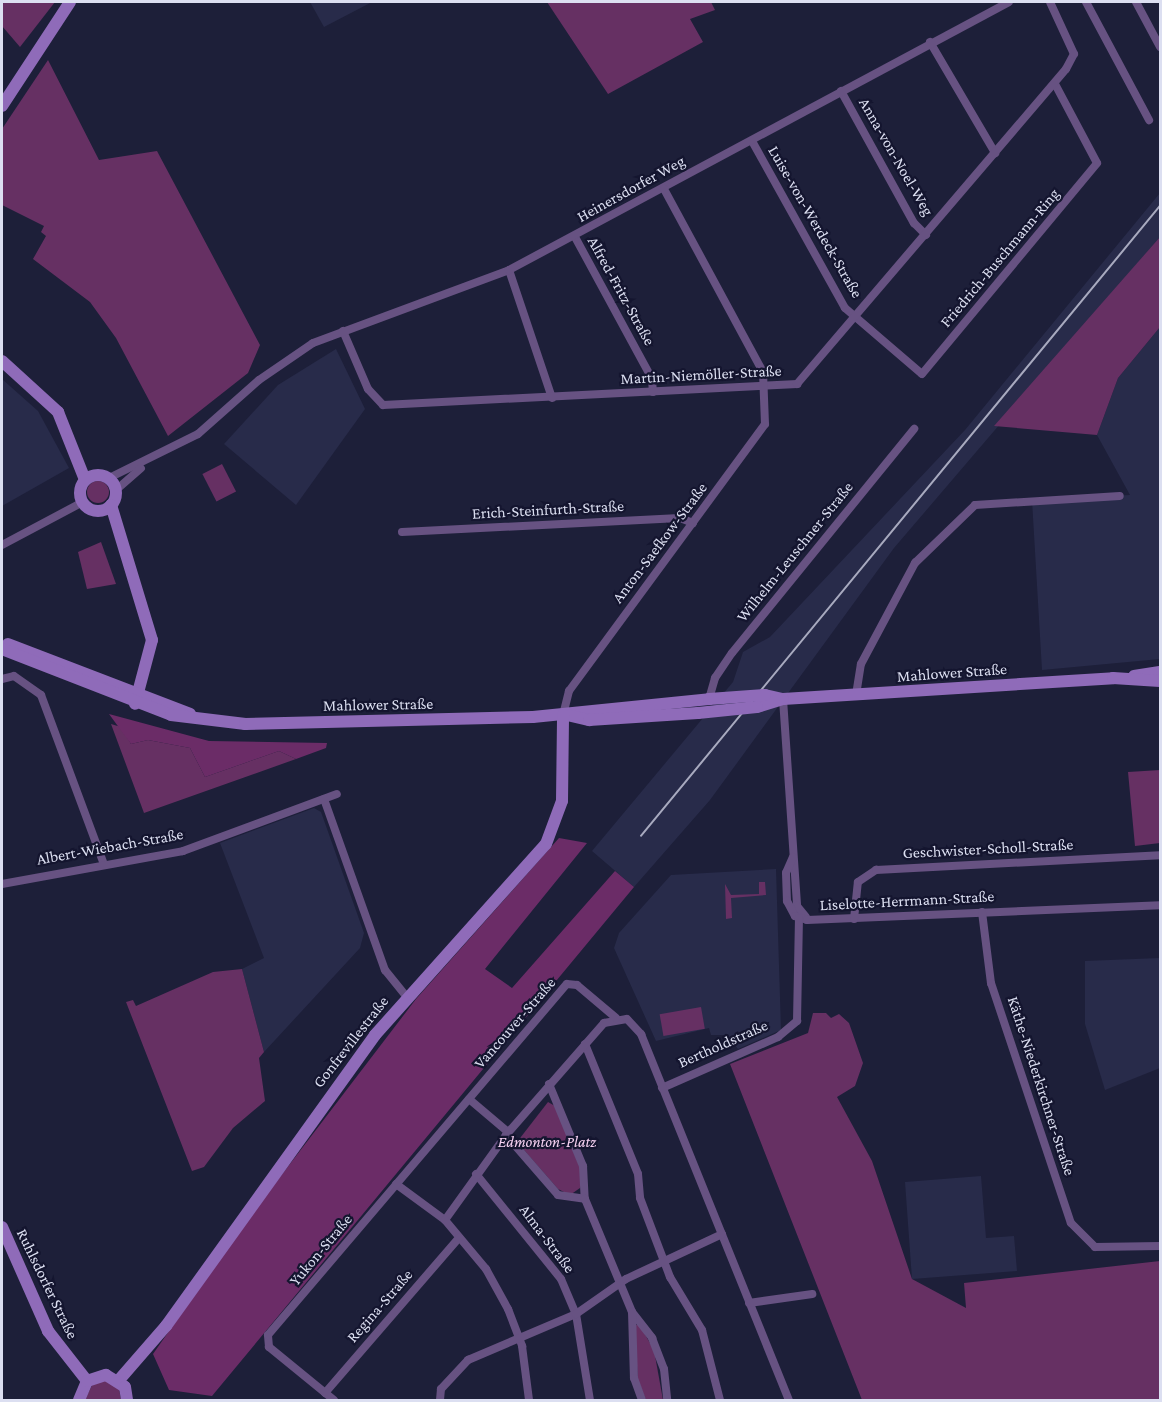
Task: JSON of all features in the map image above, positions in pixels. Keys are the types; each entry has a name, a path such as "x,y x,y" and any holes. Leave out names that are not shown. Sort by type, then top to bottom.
{"main road":[{"path":"2,106 70,2"},
{"path":"2,361 49,399 72,441 97,478 116,490 105,508"},
{"path":"97,478 83,502 105,508"},
{"path":"105,508 122,549 152,640 135,704"},
{"name":"Mahlower Straße","path":"2,643 140,692 194,716"},
{"name":"Mahlower Straße","path":"2,649 135,704 244,724 563,715 589,720 757,707 783,699 1124,678 1161,672"},
{"name":"Mahlower Straße","path":"1124,678 1161,681"},
{"name":"Mahlower Straße","path":"563,715 588,708 765,695 783,699"},
{"name":"Gonfrevillestraße","path":"119,1380 166,1326 235,1223 407,997 552,834 563,788 563,715"},
{"name":"Ruhlsdorfer Straße","path":"2,1227 48,1331 87,1381"},
{"path":"79,1401 87,1381 106,1375 119,1380 128,1401"}],"street":[{"name":"Heinersdorfer Weg","path":"148,462 213,423 259,380 306,347 343,331 509,270 575,237 930,42 1009,2"},
{"name":"Martin-Niemöller-Straße","path":"343,331 368,389 382,405 797,384 1055,84 1074,54 1050,2"},
{"path":"1086,2 1149,120"},
{"path":"1136,2 1161,47"},
{"path":"930,42 995,153"},
{"name":"Friedrich-Buschmann-Ring","path":"856,317 922,374 1096,163 1055,84"},
{"name":"Anna-von-Noel-Weg","path":"841,91 914,223 926,235"},
{"name":"Luise-von-Werdeck-Straße","path":"752,141 845,308 856,317"},
{"name":"Anton-Saefkow-Straße","path":"563,715 569,691 763,430 763,372 664,189"},
{"name":"Alfred-Fritz-Straße","path":"575,237 652,379 653,392"},
{"path":"509,270 552,398"},
{"name":"Wilhelm-Leuschner-Straße","path":"710,699 715,678 732,652 914,429"},
{"path":"97,478 148,462"},
{"path":"116,490 148,462"},
{"path":"856,695 861,664 915,563 975,505 1120,496"},
{"path":"2,545 83,502"},
{"name":"Erich-Steinfurth-Straße","path":"402,532 680,518 693,523"},
{"path":"2,679 14,676 41,695 103,862"},
{"name":"Liselotte-Herrmann-Straße","path":"783,699 793,857 799,912 813,920 1161,904"},
{"name":"Albert-Wiebach-Straße","path":"2,884 103,862 183,851 337,794"},
{"path":"324,799 385,970 407,997"},
{"name":"Geschwister-Scholl-Straße","path":"854,919 858,882 876,870 1161,855"},
{"path":"793,857 786,893 799,918 813,920"},
{"name":"Käthe-Niederkirchner-Straße","path":"982,912 988,971 1071,1223 1084,1241 1106,1248 1161,1246"},
{"name":"Bertholdstraße","path":"662,1088 778,1037 797,1021 799,918"},
{"name":"Vancouver-Straße","path":"396,1184 567,984 577,985 616,1018 631,1022"},
{"path":"445,1220 476,1174 549,1084 585,1044 616,1018"},
{"name":"Bertholdstraße","path":"631,1022 662,1088 789,1401"},
{"path":"585,1044 638,1174 640,1198 665,1259 702,1330 720,1401"},
{"path":"549,1084 583,1166 585,1199 632,1312 652,1338 664,1369 667,1401"},
{"path":"470,1099 507,1134 558,1195 585,1199"},
{"name":"Alma-Straße","path":"476,1174 549,1260 576,1314 590,1401"},
{"path":"396,1184 445,1220 486,1269 520,1338 529,1401"},
{"name":"Yukon-Straße","path":"325,1393 269,1347 268,1335 396,1184"},
{"path":"431,1401 468,1360 576,1314 665,1259 722,1234"},
{"name":"Regina-Straße","path":"325,1393 459,1238"},
{"path":"749,1303 812,1294"},
{"path":"632,1312 634,1378 642,1401"},
{"path":"440,1401 441,1389"},
{"path":"325,1393 334,1401"}],"shaded area":[{"path":"310,2 372,2 324,27"},
{"path":"1160,193 1160,237 894,548 710,800 634,887 592,851 733,682 743,652 770,637 965,430"},
{"path":"1160,327 1160,659 1042,670 1032,500 1130,495 1097,435 1118,378"},
{"path":"336,349 365,409 296,505 224,444 278,385"},
{"path":"2,379 38,411 69,468 2,506"},
{"path":"109,714 209,741 327,743 326,748 296,759 279,751 205,777 190,748 148,740 131,744"},
{"path":"314,808 321,812 364,933 360,948 264,1052 242,969 264,958 220,843"},
{"path":"559,838 587,843 485,969 512,988 615,871 634,887 212,1396 169,1390 153,1354 241,1228 416,999"},
{"path":"776,869 781,1030 738,1049 727,1035 711,1035 709,1028 656,1041 614,948 619,933 671,875"},
{"path":"1160,958 1160,1068 1105,1090 1085,1024 1085,961"},
{"path":"981,1176 986,1238 1014,1236 1017,1271 912,1279 905,1182"}],"green space":[{"path":"2,2 55,2 20,47 2,26"},
{"path":"547,2 711,2 715,10 690,19 703,42 608,94"},
{"path":"48,60 99,160 157,151 260,345 248,373 168,436 116,338 90,302 33,259 46,236 41,232 44,226 2,205 2,129"},
{"path":"1160,237 1160,327 1118,378 1097,435 994,426"},
{"path":"222,464 236,492 216,502 202,474"},
{"path":"98,481 106,484 109,492 106,500 98,503 90,500 87,492 90,484"},
{"path":"101,542 116,584 87,589 78,552"},
{"path":"111,724 121,727 131,744 148,740 190,748 205,777 279,751 296,759 144,813"},
{"path":"1160,770 1160,843 1135,846 1128,772"},
{"path":"759,882 765,882 766,895 731,898 732,918 726,919 725,884 731,895 759,894"},
{"path":"242,969 264,1052 259,1058 265,1101 233,1128 204,1167 192,1171 126,1002 133,1000 136,1006 213,972"},
{"path":"701,1007 705,1029 663,1036 660,1014"},
{"path":"813,1013 826,1013 831,1018 839,1014 849,1023 863,1063 855,1086 837,1097 872,1161 912,1279 966,1308 964,1283 1160,1261 1160,1400 862,1400 730,1064 808,1033"},
{"name":"Edmonton-Platz","path":"548,1102 555,1106 580,1168 580,1188 570,1195 558,1189 517,1142"},
{"path":"639,1324 654,1350 663,1400 646,1400 638,1380 634,1326"},
{"path":"104,1380 119,1388 121,1400 85,1400 93,1383"}],"tram line":[{"path":"641,836 1160,206"}]}
